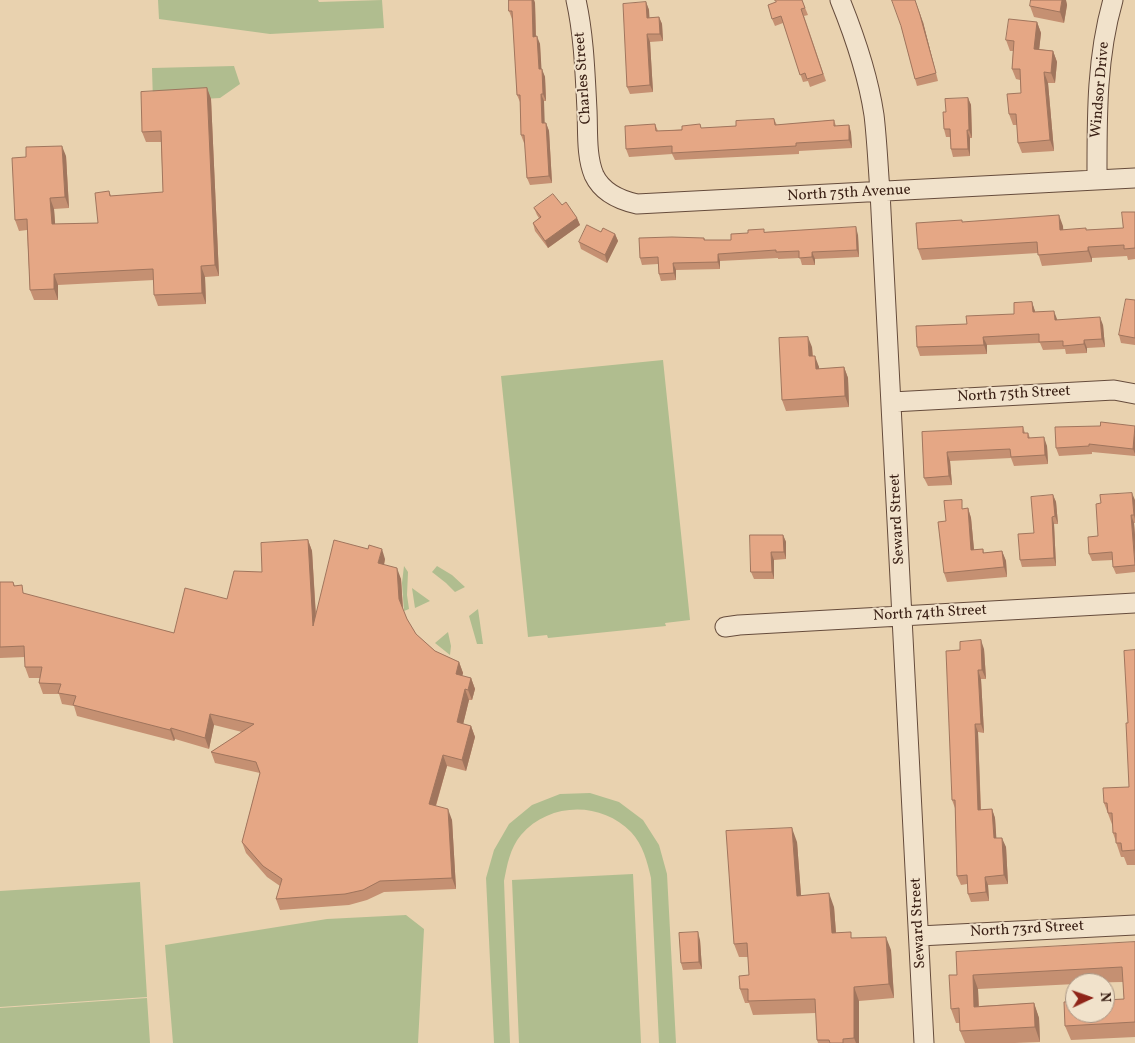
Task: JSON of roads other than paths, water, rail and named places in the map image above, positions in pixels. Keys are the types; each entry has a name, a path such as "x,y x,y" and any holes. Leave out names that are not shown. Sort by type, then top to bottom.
{"street":[{"name":"Charles Street","path":"576,0 584,64 589,156"},
{"name":"Seward Street","path":"840,0 863,64 874,115 892,402 924,1043"},
{"name":"Windsor Drive","path":"1097,180 1097,110 1101,62 1113,0"},
{"name":"North 75th Avenue","path":"589,156 594,175 603,188 615,197 636,204 1135,178"},
{"name":"North 75th Street","path":"892,402 1114,390 1135,394"},
{"name":"North 74th Street","path":"725,627 903,615 1135,604"},
{"name":"North 73rd Street","path":"919,936 1135,925"}]}
